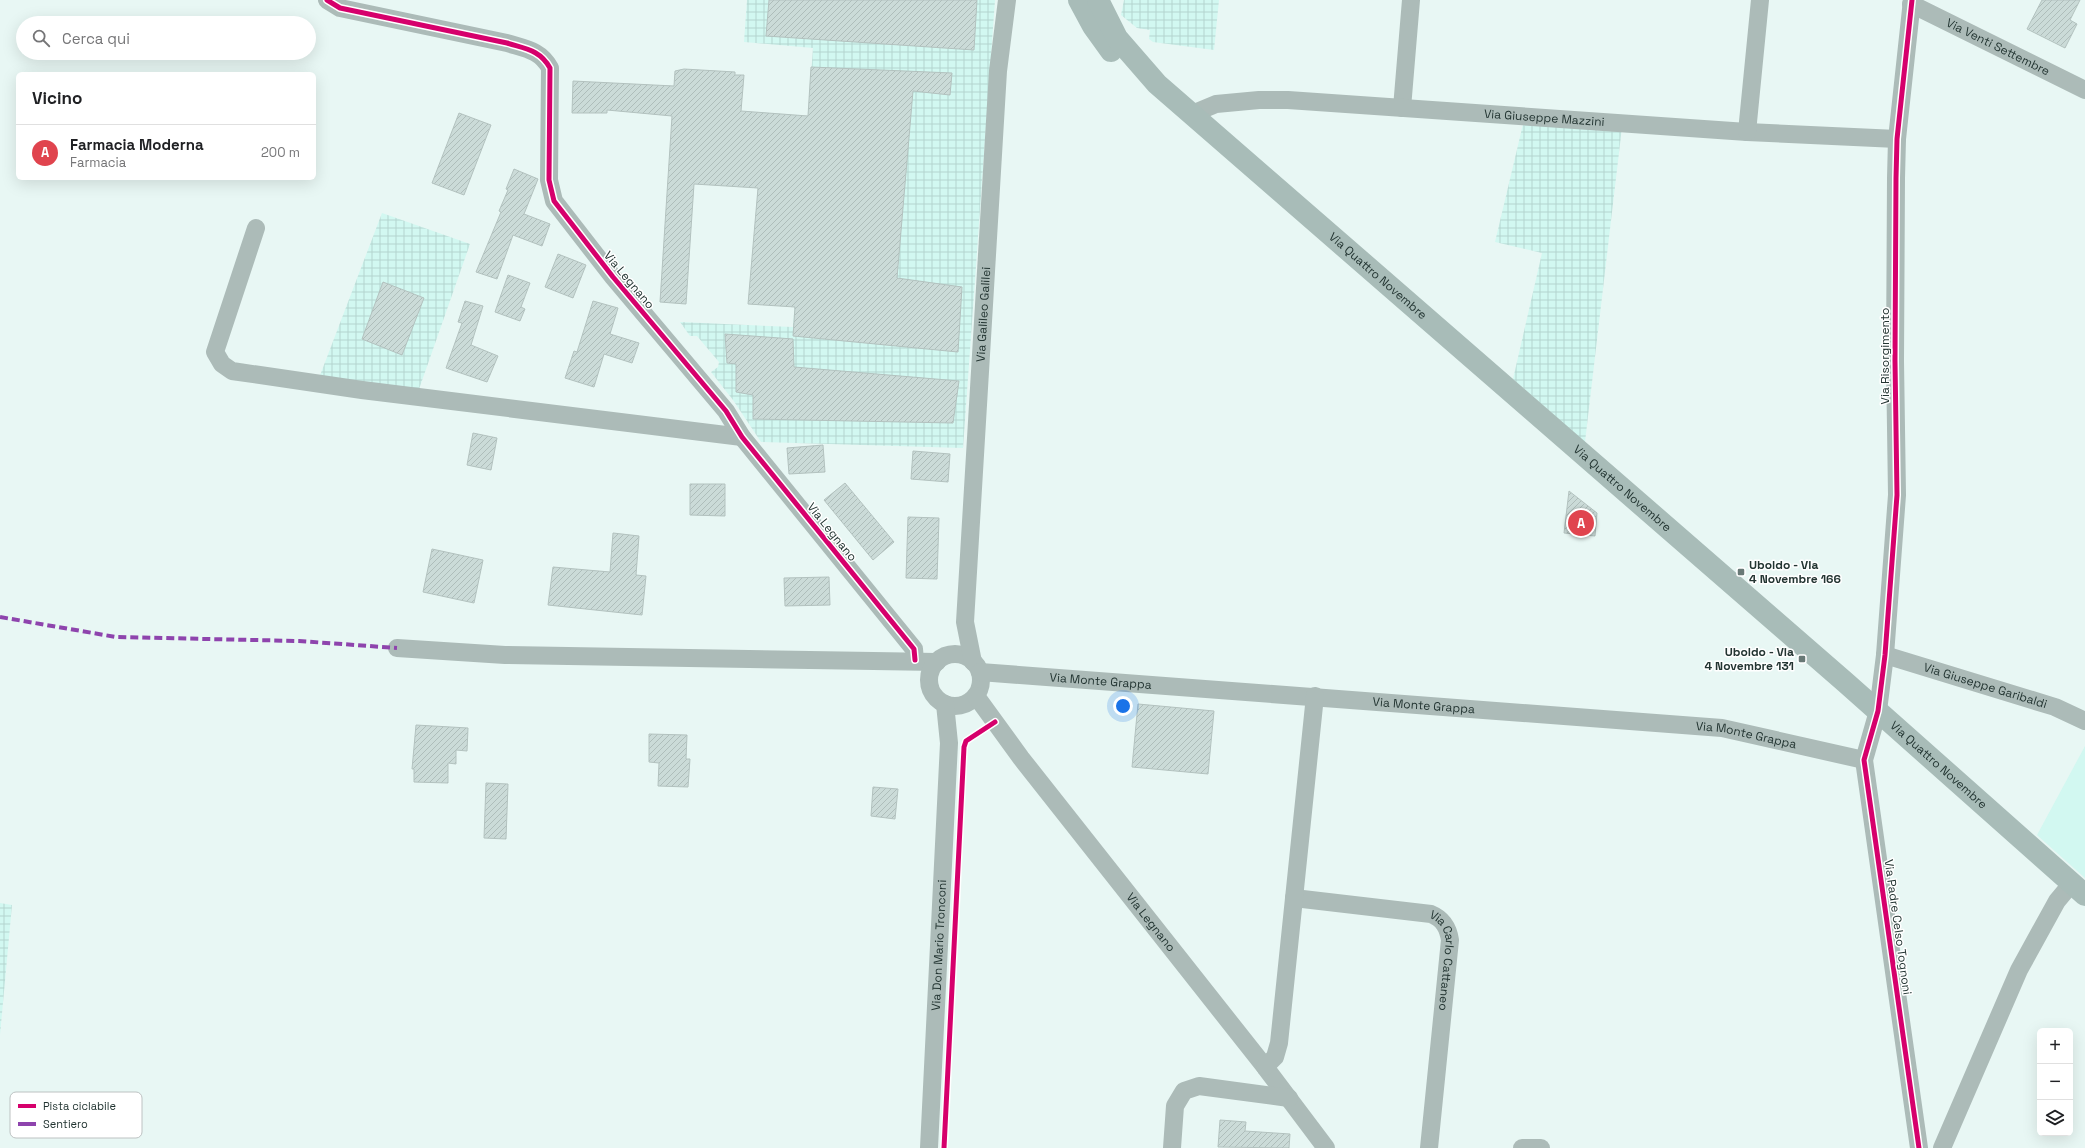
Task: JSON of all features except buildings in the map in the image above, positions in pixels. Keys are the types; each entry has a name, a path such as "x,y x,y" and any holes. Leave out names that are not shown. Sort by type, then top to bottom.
{"main road":[{"name":"Via Quattro Novembre","path":"1079,0 1106,46 1132,70 1157,84"},
{"name":"Via Quattro Novembre","path":"1098,0 1117,38 1157,84 1878,711 2078,889"}],"street":[{"path":"1402,108 1411,0"},
{"path":"1747,132 1760,0"},
{"name":"Via Legnano","path":"325,1 340,8 507,43 533,51 544,58 550,68 549,180 554,201 613,277 726,412 742,437 914,649 915,660"},
{"name":"Via Galileo Galilei","path":"977,667 965,622 998,71 1007,2"},
{"name":"Via Venti Settembre","path":"1911,2 2083,84"},
{"name":"Via Risorgimento","path":"1878,711 1897,495 1894,361 1897,139 1911,2"},
{"name":"Via Giuseppe Mazzini","path":"1192,114 1216,104 1259,100 1402,108 1747,132 1897,139"},
{"path":"256,228 215,352 222,364 232,371 355,390 742,437"},
{"name":"Via Galileo Galilei","path":"943,658 965,622"},
{"path":"397,648 505,655 915,660 943,658 958,654 977,667 981,685 970,700 959,706 945,704 938,699 930,685 930,676 943,658"},
{"name":"Via Giuseppe Garibaldi","path":"1884,655 2055,707 2085,721"},
{"name":"Via Monte Grappa","path":"977,667 1315,696 1722,728 1864,760"},
{"path":"1265,1067 1275,1057 1279,1043 1315,696"},
{"name":"Via Legnano","path":"970,700 1021,758 1265,1067 1326,1148"},
{"name":"Via Don Mario Tronconi","path":"949,743 970,700"},
{"name":"Via Don Mario Tronconi","path":"929,1148 949,743 945,704"},
{"name":"Via Padre Celso Tognoni","path":"1878,711 1864,760 1919,1148"},
{"path":"1942,1148 2018,970 2057,901 2078,889"},
{"name":"Via Carlo Cattaneo","path":"1294,898 1431,914 1439,917 1449,932 1450,940 1429,1148"},
{"path":"1172,1148 1175,1106 1184,1091 1199,1086 1289,1098"},
{"path":"1522,1148 1541,1148"}],"shaded area":[{"path":"747,0 995,0 963,448 761,442 733,400 711,372 718,367 719,362 697,336 690,336 680,322 793,327 813,48 744,42"},
{"path":"1124,0 1219,0 1214,50 1153,42 1149,39 1150,30 1137,28 1121,15"},
{"path":"1524,120 1622,127 1585,442 1513,379 1542,253 1495,242"},
{"path":"382,213 470,244 418,392 319,378"},
{"path":"2085,746 2085,878 2037,835"},
{"path":"0,903 12,905 0,1035"}],"marked path":[{"path":"0,617 116,637 299,641 397,648"}],"cycle path":[{"path":"327,0 340,8 507,43 532,51 542,57 550,68 549,180 554,201 613,277 726,411 742,437 914,649 915,660"},
{"path":"1912,0 1897,139 1895,361 1897,495 1885,655 1878,711 1864,760 1919,1148"},
{"path":"944,1148 964,747 966,741 995,722"}],"place":[{"name":"Farmacia Moderna","path":"1581,523"},
{"name":"Uboldo - Via 4 Novembre 166","path":"1741,572"},
{"name":"Uboldo - Via 4 Novembre 131","path":"1802,659"}]}
